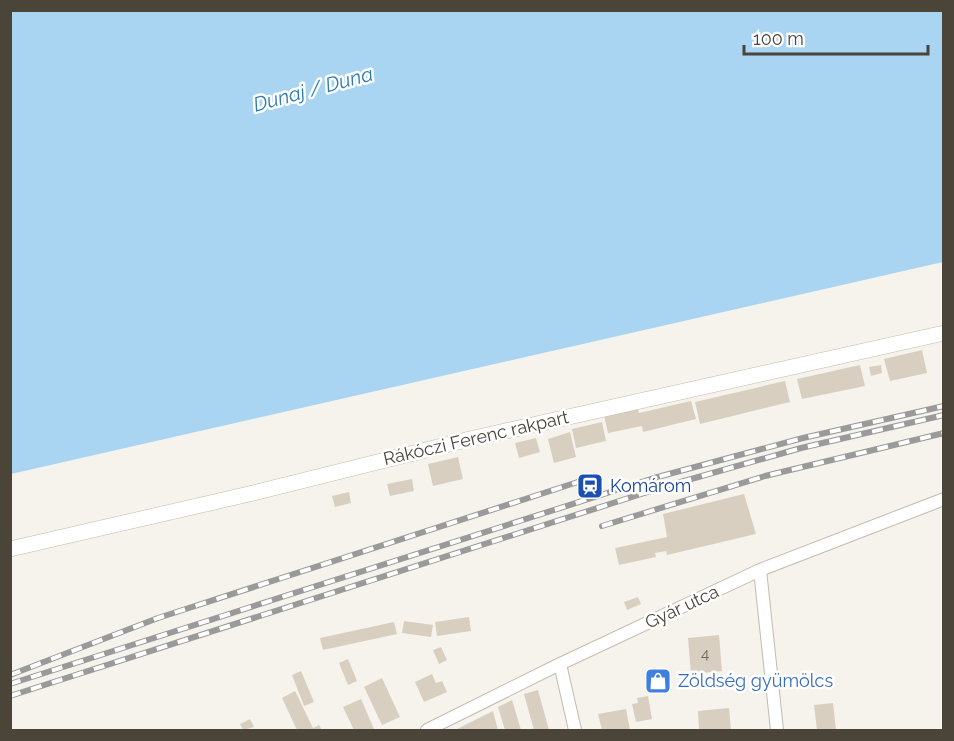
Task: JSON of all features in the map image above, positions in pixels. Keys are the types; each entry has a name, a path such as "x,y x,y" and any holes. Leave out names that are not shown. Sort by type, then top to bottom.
{"street":[{"name":"Rákóczi Ferenc rakpart","path":"10,549 249,494 470,439 944,333"},
{"name":"Gyár utca","path":"427,730 560,664 760,570 944,499"},
{"path":"760,570 777,730"},
{"path":"560,664 575,730"}],"water":[{"name":"Dunaj / Duna","path":"10,11 943,11 943,262 11,474"}],"building":[{"path":"922,350 927,373 890,381 884,359"},
{"path":"860,365 865,386 802,399 797,379"},
{"path":"881,365 882,373 871,376 869,367"},
{"path":"785,381 790,402 700,424 695,402"},
{"path":"691,401 696,419 643,432 642,426 608,433 604,415 637,407 639,413"},
{"path":"602,422 606,441 576,448 572,429"},
{"path":"570,432 576,457 554,463 548,439"},
{"path":"536,438 540,452 519,458 515,443"},
{"path":"458,457 463,479 433,486 428,464"},
{"path":"412,479 414,491 390,496 387,484"},
{"path":"349,492 351,503 335,507 332,496"},
{"path":"744,494 756,534 667,555 666,551 655,553 656,557 619,565 615,548 667,537 663,514"},
{"path":"638,597 641,604 627,610 624,602"},
{"path":"469,617 471,631 437,636 435,622"},
{"path":"404,621 433,625 431,637 402,633"},
{"path":"394,622 397,634 323,650 320,638"},
{"path":"719,635 722,671 691,674 688,638"},
{"path":"441,647 447,660 439,664 433,650"},
{"path":"348,659 357,681 348,685 339,663"},
{"path":"301,671 314,702 304,706 292,675"},
{"path":"432,674 436,683 442,681 447,692 424,702 415,682"},
{"path":"382,678 400,717 382,725 364,687"},
{"path":"538,690 549,730 534,730 524,694"},
{"path":"295,691 313,728 319,725 322,730 297,730 282,698"},
{"path":"648,696 652,719 636,722 632,704 638,703 637,698"},
{"path":"361,699 374,729 354,730 343,707"},
{"path":"512,700 521,730 505,730 498,707"},
{"path":"833,703 836,730 817,730 814,705"},
{"path":"729,708 731,730 699,730 698,711"},
{"path":"626,709 630,730 602,730 598,714"},
{"path":"493,711 498,730 455,730"},
{"path":"250,719 254,727 243,730 240,724"}],"railway":[{"path":"10,684 654,478 803,438 944,406"},
{"path":"10,696 663,487 801,448 944,415"},
{"path":"602,526 765,476 944,433"},
{"path":"10,675 158,618 587,479"}],"place":[{"name":"Komárom","path":"590,486"},
{"name":"Zöldség gyümölcs","path":"658,681"}]}
